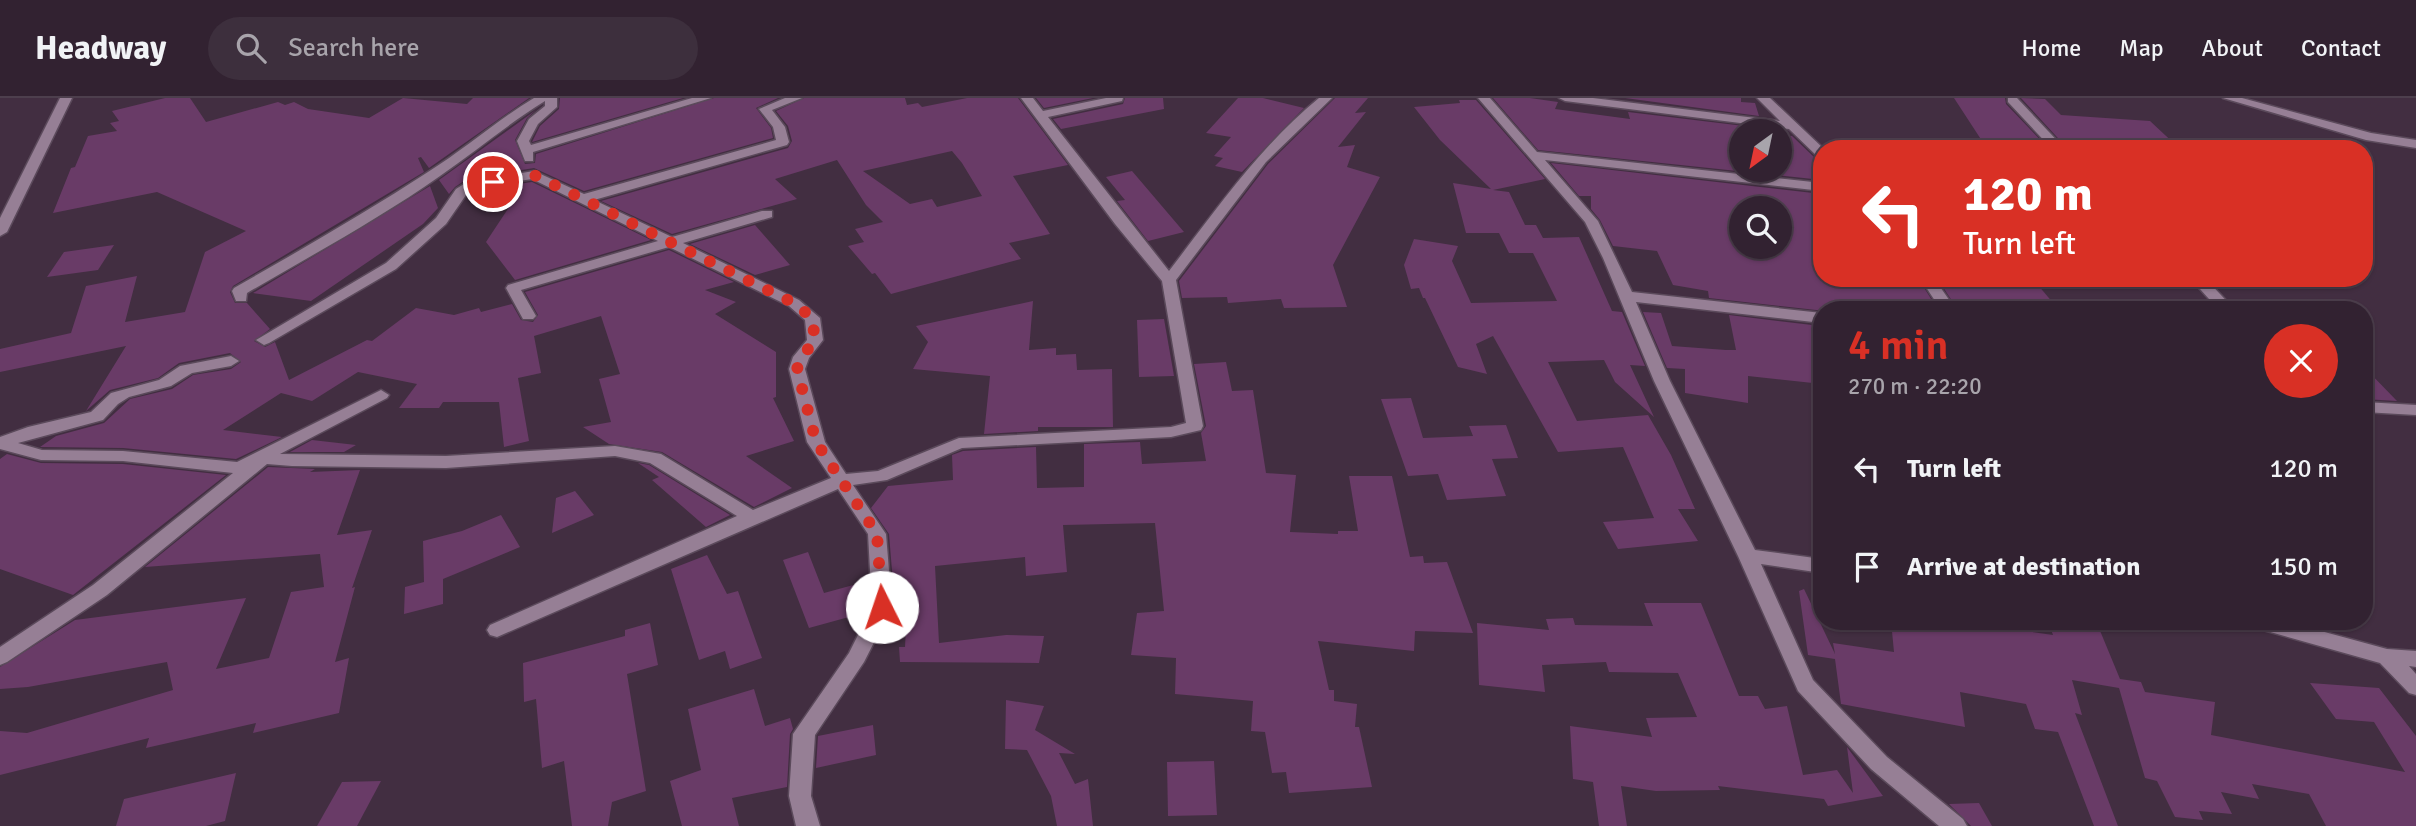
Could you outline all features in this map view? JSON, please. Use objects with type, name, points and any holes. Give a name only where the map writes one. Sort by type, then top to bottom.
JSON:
[{"type":"street","points":[[0,232],[66,98]]},
{"type":"street","points":[[241,298],[239,290],[344,232],[436,173],[501,123],[542,98]]},
{"type":"street","points":[[534,175],[523,141],[533,122],[551,107],[552,98]]},
{"type":"street","points":[[526,150],[705,98]]},
{"type":"street","points":[[582,199],[783,142],[779,127],[765,109],[796,98]]},
{"type":"street","points":[[497,630],[752,517],[843,481],[881,476],[959,443],[1171,432],[1195,426],[1169,280],[1120,221],[1027,98]]},
{"type":"street","points":[[1169,280],[1276,143],[1307,112],[1326,98]]},
{"type":"street","points":[[1484,98],[1591,221],[1610,258],[1662,381],[1748,556],[1805,685],[1879,762],[1955,826]]},
{"type":"street","points":[[1565,98],[1735,119]]},
{"type":"street","points":[[1763,98],[1785,119]]},
{"type":"street","points":[[2229,98],[2370,137],[2416,144]]},
{"type":"street","points":[[1041,115],[1118,99]]},
{"type":"street","points":[[2012,100],[2050,140]]},
{"type":"street","points":[[1792,126],[1813,146]]},
{"type":"street","points":[[1534,155],[1813,186]]},
{"type":"street","points":[[264,340],[391,265],[441,221],[461,192],[472,186],[534,175],[794,303],[812,318],[815,340],[797,369],[816,442],[877,534],[882,607],[857,657],[804,734],[800,796],[808,826]]},
{"type":"street","points":[[528,316],[513,288],[516,286],[767,215]]},
{"type":"street","points":[[2206,287],[2219,301]]},
{"type":"street","points":[[1624,296],[1813,317]]},
{"type":"street","points":[[1,442],[97,416],[106,411],[111,400],[123,394],[166,383],[170,375],[178,372],[232,362]]},
{"type":"street","points":[[1,442],[41,455],[123,456],[240,468],[381,395]]},
{"type":"street","points":[[2373,408],[2416,410]]},
{"type":"street","points":[[0,657],[100,590],[263,458],[446,462],[615,451],[655,458],[752,517]]},
{"type":"street","points":[[1748,556],[1813,565]]},
{"type":"street","points":[[2289,630],[2387,657],[2416,659]]},
{"type":"street","points":[[2387,657],[2416,687]]},
{"type":"building","points":[[165,98],[190,98],[206,122],[278,102],[285,105],[294,102],[308,109],[369,118],[403,98],[467,104],[473,98],[529,98],[429,168],[421,157],[418,158],[424,172],[233,286],[230,292],[235,303],[247,303],[270,329],[254,341],[265,347],[275,342],[289,380],[367,340],[372,341],[416,308],[454,315],[479,308],[481,312],[512,304],[521,320],[533,322],[538,315],[525,292],[669,250],[734,282],[705,290],[736,302],[715,314],[776,352],[776,397],[773,398],[794,441],[746,456],[792,488],[754,507],[662,452],[609,444],[583,427],[611,422],[599,379],[620,374],[601,316],[534,336],[541,373],[518,378],[529,441],[504,447],[499,402],[443,402],[439,408],[399,408],[417,384],[358,372],[312,401],[281,393],[223,430],[282,437],[236,459],[123,448],[40,447],[56,436],[104,423],[130,399],[172,389],[193,375],[231,369],[241,362],[230,353],[179,363],[158,378],[110,390],[86,411],[126,346],[0,372],[0,349],[71,333],[86,286],[137,276],[125,322],[185,312],[205,252],[246,231],[157,192],[53,213],[71,168],[75,167],[88,136],[117,131],[110,123],[119,121],[112,111]]},
{"type":"building","points":[[560,98],[683,98],[532,142],[540,126],[559,109]]},
{"type":"building","points":[[714,98],[778,98],[756,108],[771,128],[773,138],[584,191],[534,168],[467,179],[449,194],[439,180],[536,110],[527,118],[515,140],[525,164],[535,163],[536,154]]},
{"type":"building","points":[[804,98],[905,98],[907,105],[918,103],[922,107],[967,98],[1018,98],[1068,165],[1013,176],[1050,234],[1009,243],[1021,259],[891,294],[848,246],[864,242],[855,229],[883,222],[866,205],[837,160],[775,179],[797,199],[672,234],[601,201],[788,148],[792,141],[788,126],[776,111]],"holes":[[[952,151],[982,196],[937,207],[932,199],[910,204],[863,171]]]},
{"type":"building","points":[[1036,98],[1093,98],[1044,108]]},
{"type":"building","points":[[1125,98],[1163,98],[1164,109],[1061,129],[1053,119],[1123,104]]},
{"type":"building","points":[[1238,98],[1263,98],[1304,108],[1242,172],[1215,166],[1223,158],[1214,156],[1231,137],[1206,133]]},
{"type":"building","points":[[1335,98],[1368,98],[1355,113],[1366,112],[1338,147],[1355,145],[1347,167],[1380,177],[1333,265],[1347,307],[1284,308],[1281,299],[1228,303],[1227,297],[1182,298],[1179,281],[1268,164]]},
{"type":"building","points":[[1493,98],[1530,98],[1558,102],[1555,109],[1630,119],[1628,112],[1729,124],[1729,170],[1538,150]]},
{"type":"building","points":[[1625,98],[1741,98],[1741,102],[1755,103],[1759,116]]},
{"type":"building","points":[[1954,98],[2005,98],[2006,104],[2040,140],[1981,140]]},
{"type":"building","points":[[2021,98],[2045,99],[2061,115],[2150,121],[2170,140],[2060,140]]},
{"type":"building","points":[[1459,100],[1476,100],[1545,179],[1493,190],[1509,192],[1525,225],[1536,225],[1543,238],[1579,237],[1612,311],[1622,312],[1645,366],[1630,365],[1654,417],[1615,382],[1604,360],[1548,362],[1577,421],[1648,415],[1671,455],[1695,509],[1678,509],[1698,541],[1618,549],[1603,522],[1654,518],[1623,447],[1558,452],[1493,336],[1476,344],[1487,374],[1458,367],[1419,288],[1411,289],[1404,265],[1414,239],[1458,246],[1452,261],[1471,303],[1557,301],[1533,253],[1509,253],[1499,233],[1466,233],[1453,183],[1491,189],[1440,140],[1414,107],[1460,103]]},
{"type":"building","points":[[1792,136],[1813,156],[1813,179],[1792,177]]},
{"type":"building","points":[[1551,163],[1813,193],[1813,287],[1924,287],[1932,301],[1813,301],[1813,310],[1709,298],[1708,291],[1673,285],[1657,251],[1613,246],[1600,220],[1591,209],[1591,196],[1579,196]]},
{"type":"building","points":[[1132,171],[1184,232],[1148,241],[1117,201],[1125,200],[1106,177]]},
{"type":"building","points":[[532,182],[651,240],[515,280],[486,242],[523,186],[469,196],[477,190]]},
{"type":"building","points":[[430,186],[438,208],[423,224],[311,301],[253,293]]},
{"type":"building","points":[[755,225],[790,265],[755,275],[690,244]]},
{"type":"building","points":[[114,245],[98,270],[47,277],[64,252]]},
{"type":"building","points":[[1943,287],[2040,287],[2051,301],[1952,301]]},
{"type":"building","points":[[1033,301],[1029,350],[1056,348],[1056,355],[1076,354],[1077,370],[1112,369],[1113,427],[1038,427],[1038,431],[984,434],[990,376],[913,369],[928,342],[916,326]]},
{"type":"building","points":[[1643,312],[1661,313],[1672,346],[1736,350],[1729,315],[1812,325],[1813,328],[1813,383],[1748,376],[1748,403],[1685,393],[1685,369],[1667,368]]},
{"type":"building","points":[[1164,319],[1174,376],[1139,377],[1137,320]]},
{"type":"building","points":[[1226,362],[1232,391],[1253,390],[1266,473],[1296,475],[1290,532],[1338,534],[1338,531],[1358,531],[1349,476],[1392,476],[1410,557],[1423,556],[1424,563],[1447,562],[1473,633],[1415,631],[1414,651],[1318,641],[1329,690],[1334,690],[1334,701],[1357,704],[1355,727],[1359,727],[1372,787],[1289,793],[1286,772],[1272,773],[1265,732],[1251,731],[1253,701],[1175,694],[1176,658],[1131,655],[1137,613],[1164,611],[1155,523],[1063,525],[1067,572],[1026,576],[1025,557],[935,566],[939,643],[1006,635],[1044,636],[1039,663],[900,662],[899,647],[905,647],[906,627],[885,630],[895,607],[889,534],[871,508],[888,486],[953,480],[952,455],[963,451],[1036,447],[1037,488],[1084,487],[1084,444],[1140,442],[1142,464],[1206,461],[1201,433],[1206,426],[1194,364]]},
{"type":"building","points":[[2373,376],[2397,401],[2373,400]]},
{"type":"building","points":[[1411,398],[1423,438],[1473,436],[1469,426],[1506,425],[1518,458],[1492,459],[1506,496],[1447,500],[1438,474],[1408,476],[1381,399]]},
{"type":"building","points":[[312,440],[356,445],[344,452],[290,452]]},
{"type":"building","points":[[7,454],[41,463],[123,464],[226,475],[73,595],[0,569],[0,459]]},
{"type":"building","points":[[638,463],[649,465],[730,515],[706,527],[652,480],[659,477]]},
{"type":"building","points":[[268,467],[315,469],[310,472],[360,470],[337,535],[372,530],[352,588],[355,587],[335,662],[349,658],[339,713],[253,733],[256,723],[146,748],[149,738],[0,775],[0,731],[27,733],[173,690],[167,662],[28,687],[0,689],[0,667],[75,620],[246,598],[216,669],[269,658],[291,592],[324,587],[320,554],[145,567]]},
{"type":"building","points":[[575,491],[594,515],[552,533],[556,498]]},
{"type":"building","points":[[501,515],[520,547],[443,579],[443,604],[404,614],[405,587],[424,582],[423,541],[462,531]]},
{"type":"building","points":[[808,552],[824,593],[868,581],[867,612],[809,628],[783,560]]},
{"type":"building","points":[[707,555],[727,594],[738,591],[762,658],[730,669],[725,651],[699,660],[671,569]]},
{"type":"building","points":[[1804,589],[1813,608],[1813,630],[1824,630],[1835,654],[1833,643],[1894,652],[1892,630],[2019,630],[2053,635],[2051,630],[2100,630],[2120,679],[2141,682],[2145,692],[2215,702],[2211,735],[2405,772],[2374,722],[2336,719],[2310,683],[2379,688],[2416,736],[2416,826],[2326,826],[2309,794],[2252,784],[2259,799],[2221,792],[2232,814],[2199,811],[2203,820],[2175,817],[2157,781],[2145,778],[2119,688],[2072,680],[2082,715],[2075,713],[2118,826],[2094,826],[2058,732],[2035,729],[2026,704],[1960,692],[1965,727],[1841,704],[1835,659],[1808,655],[1799,591]]},
{"type":"building","points":[[1644,603],[1701,603],[1739,696],[1758,696],[1765,709],[1787,706],[1803,775],[1837,770],[1853,793],[1847,747],[1883,796],[1828,806],[1824,799],[1718,786],[1720,790],[1656,791],[1621,786],[1627,826],[1599,826],[1593,782],[1573,779],[1570,726],[1652,737],[1646,718],[1697,717],[1678,673],[1609,672],[1606,662],[1542,665],[1545,692],[1479,685],[1477,623],[1549,630],[1546,619],[1573,618],[1575,625],[1653,626]]},
{"type":"building","points":[[650,623],[658,665],[627,674],[646,791],[612,802],[608,826],[572,826],[564,761],[542,768],[536,699],[524,702],[523,663],[625,636],[625,630]]},
{"type":"building","points":[[754,689],[765,726],[790,718],[793,729],[790,734],[787,787],[732,798],[739,826],[682,826],[670,781],[701,770],[688,709]]},
{"type":"building","points":[[1006,700],[1044,706],[1035,730],[1075,754],[1059,753],[1075,784],[1088,779],[1093,826],[1057,826],[1051,796],[1027,750],[1005,749]]},
{"type":"building","points":[[873,725],[876,755],[816,768],[818,736]]},
{"type":"building","points":[[1214,761],[1217,815],[1168,816],[1167,762]]},
{"type":"building","points":[[236,773],[225,821],[206,826],[116,826],[124,799]]},
{"type":"building","points":[[381,781],[357,826],[317,826],[342,782]]},
{"type":"building","points":[[1979,803],[1992,826],[1971,826],[1949,804]]},
{"type":"route","points":[[493,182],[534,175],[794,303],[812,318],[815,340],[797,369],[816,442],[877,534],[882,607]]}]
